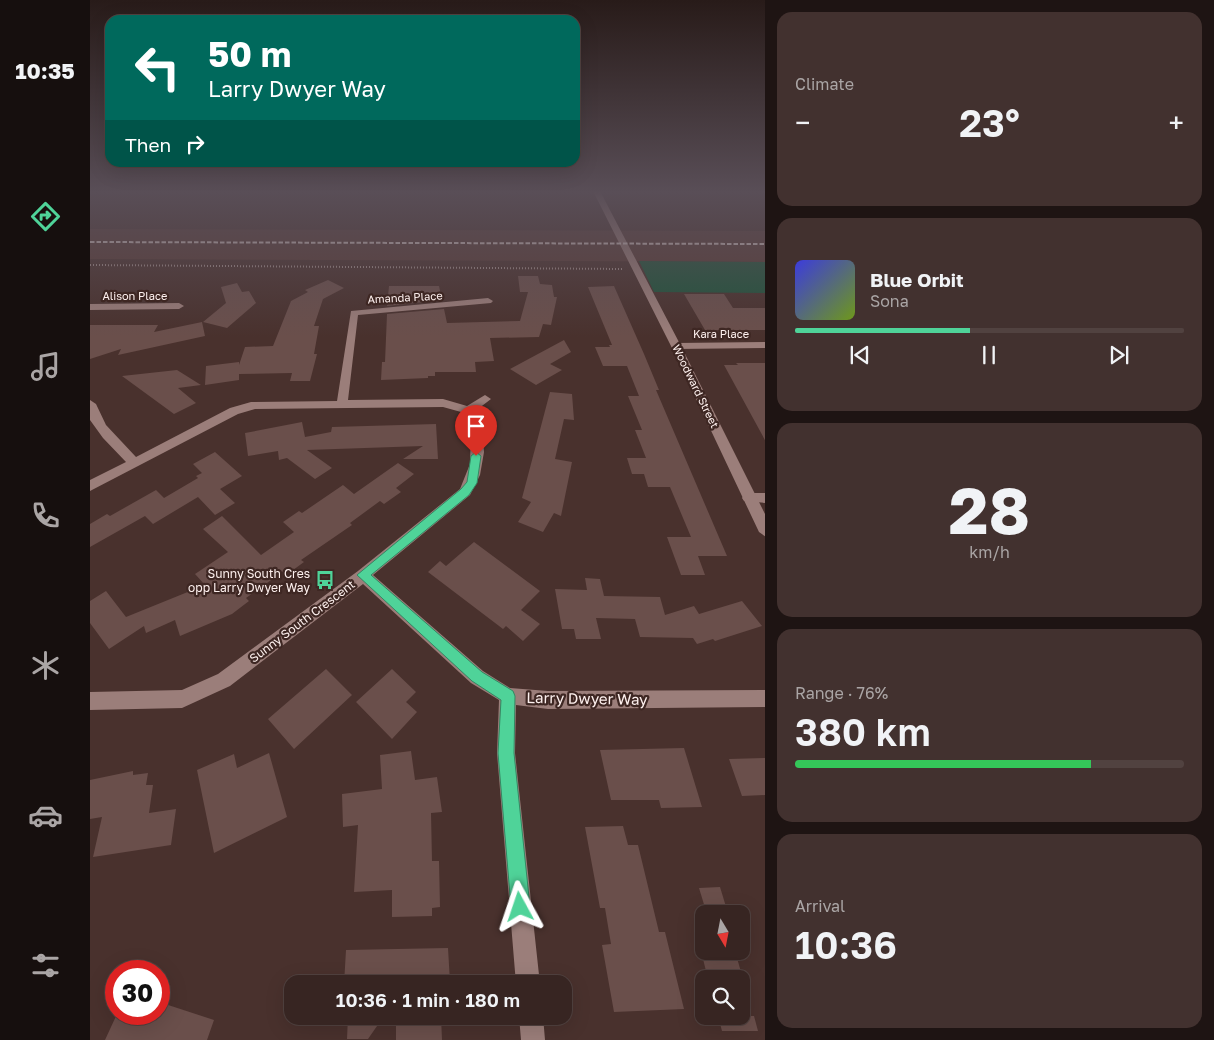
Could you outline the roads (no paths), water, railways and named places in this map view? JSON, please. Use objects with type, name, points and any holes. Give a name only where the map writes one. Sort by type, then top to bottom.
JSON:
[{"type":"street","name":"Woodward Street","points":[[621,240],[676,346],[765,532]]},
{"type":"street","name":"Amanda Place","points":[[342,403],[354,312],[383,308],[454,307],[488,301]]},
{"type":"street","name":"Alison Place","points":[[90,306],[179,306]]},
{"type":"street","name":"Kara Place","points":[[676,346],[765,345]]},
{"type":"street","points":[[90,486],[243,408],[267,404],[443,403],[457,406],[467,411],[485,399]]},
{"type":"street","points":[[90,404],[91,412],[99,425],[134,462]]},
{"type":"street","name":"Sunny South Crescent","points":[[90,701],[182,699],[202,692],[224,680],[363,575],[465,492],[472,483],[478,438],[476,424],[467,411]]},
{"type":"street","points":[[749,498],[765,498]]},
{"type":"street","name":"Larry Dwyer Way","points":[[363,575],[477,677],[508,696],[548,700],[765,698]]},
{"type":"street","points":[[508,696],[506,753],[527,975]]},
{"type":"street","points":[[532,1025],[533,1040]]},
{"type":"railway","points":[[90,242],[765,244]]},
{"type":"place","name":"Sunny South Cres opp Larry Dwyer Way","points":[[325,580]]}]
